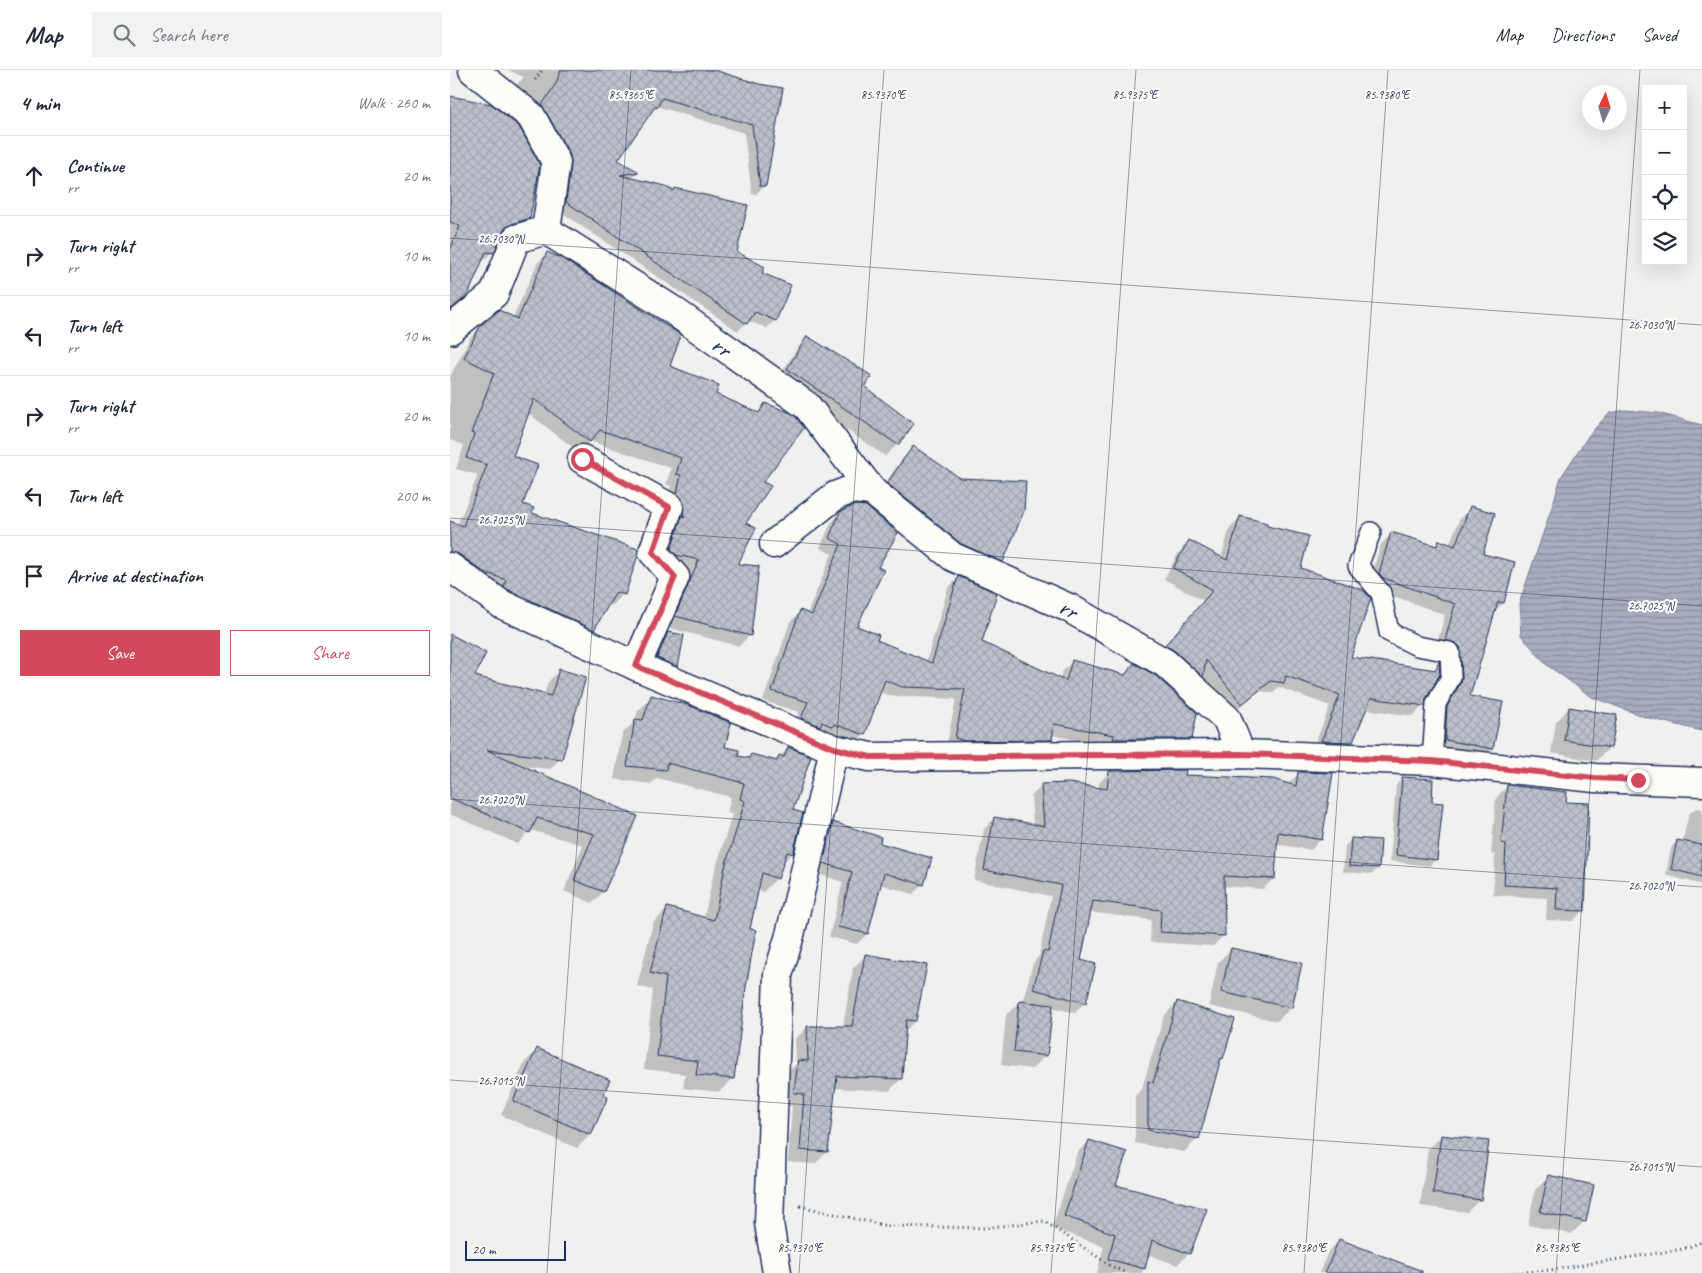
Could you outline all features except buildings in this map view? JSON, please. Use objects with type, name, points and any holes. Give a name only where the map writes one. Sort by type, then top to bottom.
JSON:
[{"type":"street","points":[[450,75],[467,70]]},
{"type":"street","points":[[450,330],[494,294],[516,239],[546,230],[556,162],[531,116],[473,70]]},
{"type":"street","name":"rr","points":[[546,230],[671,309],[807,406],[872,491],[953,557],[1069,608],[1165,663],[1227,719],[1241,754]]},
{"type":"street","points":[[582,459],[669,507],[653,552],[675,577],[636,666]]},
{"type":"street","points":[[774,544],[835,496],[853,489],[872,491]]},
{"type":"street","points":[[450,567],[501,604],[636,666],[834,748],[870,757],[1241,754],[1432,761],[1595,778],[1702,782]]},
{"type":"street","points":[[777,1273],[769,1223],[778,975],[790,935],[834,748]]},
{"type":"lane","points":[[1371,532],[1358,566],[1381,593],[1389,632],[1417,646],[1450,652],[1451,677],[1436,704],[1432,761]]},
{"type":"path","points":[[770,1199],[887,1226],[984,1228],[1044,1221],[1111,1266],[1126,1273]]},
{"type":"path","points":[[1512,1273],[1550,1270],[1683,1249],[1702,1242]]},
{"type":"water","points":[[1626,410],[1658,413],[1702,425],[1702,731],[1645,717],[1592,697],[1547,665],[1521,635],[1519,604],[1561,477],[1589,435],[1609,413]]},
{"type":"route","points":[[582,459],[669,507],[653,552],[675,577],[636,666],[834,748],[870,757],[1241,754],[1432,761],[1595,778],[1638,780]]}]
